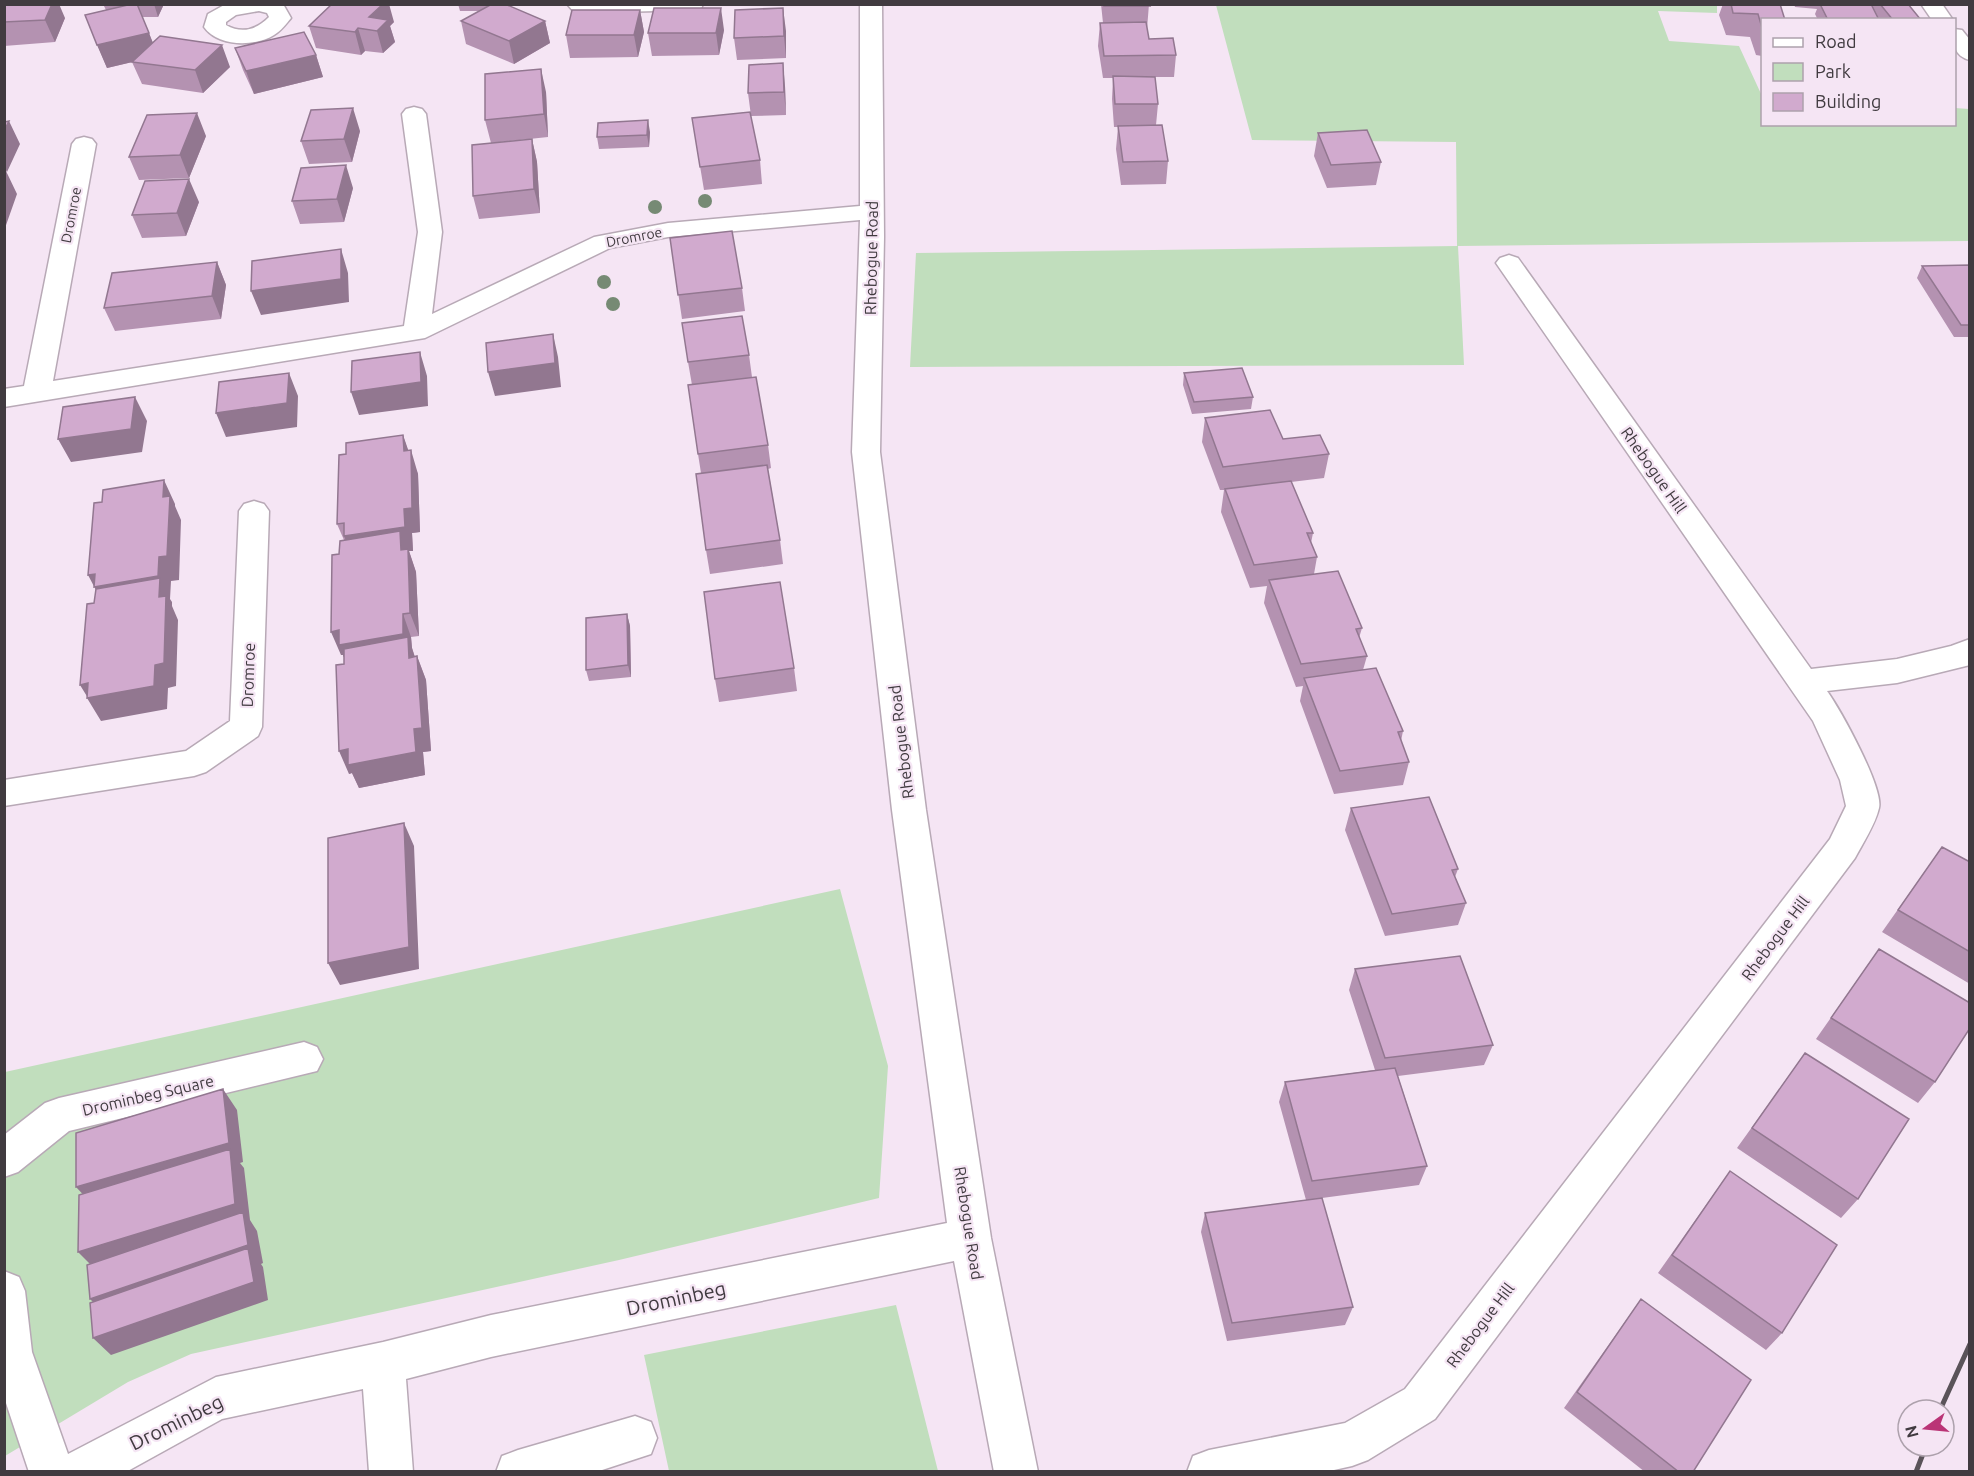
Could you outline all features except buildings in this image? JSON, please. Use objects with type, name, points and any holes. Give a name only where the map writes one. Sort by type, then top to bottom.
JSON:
[{"type":"street","points":[[577,4],[582,7],[693,4]]},
{"type":"street","name":"Rhebogue Road","points":[[871,4],[871,212],[866,452],[909,810],[970,1238],[1016,1472]]},
{"type":"street","points":[[1931,4],[1941,18]]},
{"type":"street","points":[[1956,37],[1970,54]]},
{"type":"street","points":[[414,114],[430,232],[416,332]]},
{"type":"street","name":"Dromroe","points":[[37,392],[84,144]]},
{"type":"street","name":"Dromroe","points":[[4,398],[416,332],[603,242],[668,230],[871,212]]},
{"type":"street","name":"Rhebogue Hill","points":[[1209,1472],[1352,1444],[1420,1404],[1843,848],[1863,807],[1857,780],[1827,716],[1509,263]]},
{"type":"street","name":"Dromroe","points":[[4,793],[194,763],[246,727],[254,511]]},
{"type":"street","points":[[1803,682],[1897,671],[1960,656],[1970,650]]},
{"type":"street","name":"Drominbeg Square","points":[[4,1159],[59,1116],[304,1059]]},
{"type":"street","name":"Drominbeg","points":[[80,1472],[216,1399],[383,1363],[491,1336],[970,1238]]},
{"type":"street","points":[[4,1291],[11,1352],[52,1472]]},
{"type":"street","points":[[383,1363],[391,1472]]},
{"type":"street","points":[[518,1472],[635,1438]]},
{"type":"green space","points":[[1216,5],[1717,5],[1717,13],[1658,11],[1669,41],[1739,46],[1761,94],[1761,126],[1956,126],[1956,108],[1969,109],[1969,241],[1458,246],[1464,365],[910,367],[916,253],[1457,246],[1456,142],[1252,140]]},
{"type":"green space","points":[[840,889],[888,1066],[879,1198],[619,1260],[191,1354],[128,1382],[5,1456],[5,1072]]},
{"type":"green space","points":[[896,1305],[938,1471],[669,1471],[644,1355]]},
{"type":"railway","points":[[1945,1398],[1970,1344]]},
{"type":"railway","points":[[1916,1472],[1921,1458]]}]
